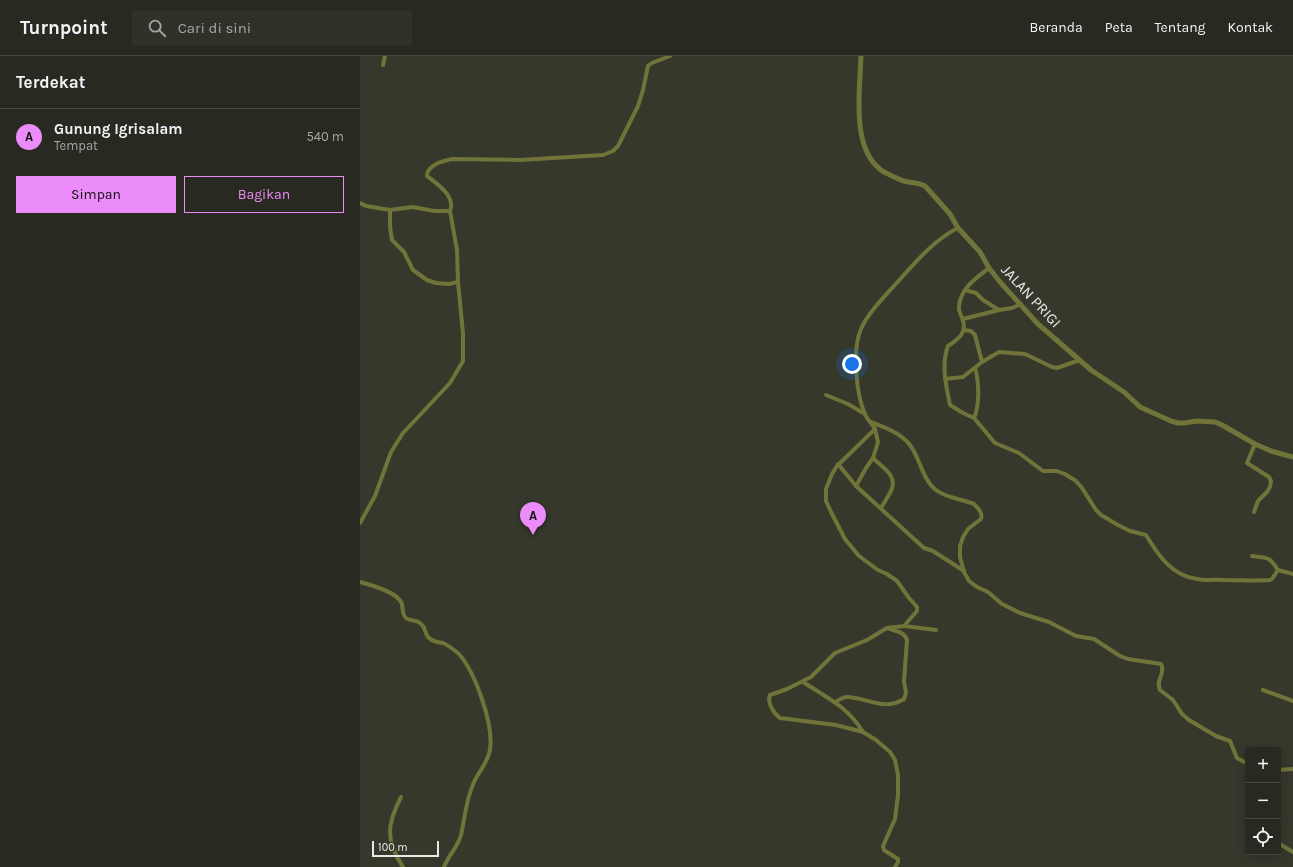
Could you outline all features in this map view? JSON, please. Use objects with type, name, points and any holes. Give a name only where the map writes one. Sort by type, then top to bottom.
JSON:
[{"type":"street","points":[[383,65],[385,56]]},
{"type":"street","points":[[360,523],[380,484],[391,452],[403,433],[450,383],[463,361],[463,334],[458,282],[457,250],[450,211],[451,206],[446,191],[427,176],[426,172],[442,161],[452,159],[520,160],[603,155],[613,151],[618,146],[638,106],[648,66],[670,56]]},
{"type":"street","name":"JALAN PRIGI","points":[[861,56],[860,123],[861,138],[866,153],[873,163],[883,171],[905,182],[920,183],[925,186],[950,214],[958,228],[980,252],[989,268],[1000,282],[1043,329],[1091,370],[1124,392],[1140,407],[1178,423],[1201,421],[1215,422],[1254,444],[1293,458]]},
{"type":"street","points":[[360,203],[366,206],[390,210],[414,207],[434,211],[450,211]]},
{"type":"street","points":[[390,210],[392,240],[404,252],[413,270],[427,280],[436,284],[458,282]]},
{"type":"street","points":[[856,486],[873,458],[878,442],[874,429],[865,414],[857,385],[856,371],[858,339],[861,330],[876,308],[910,268],[939,240],[958,228]]},
{"type":"street","points":[[989,268],[970,283],[965,290],[959,305],[964,330],[962,336],[948,346],[946,350],[945,379],[950,404],[963,413],[974,418],[995,443],[1019,453],[1043,471],[1065,474],[1076,481],[1096,510],[1118,526],[1146,535],[1152,546],[1168,566],[1180,574],[1201,580],[1267,580],[1272,579],[1278,570]]},
{"type":"street","points":[[965,290],[976,293],[983,300],[999,310]]},
{"type":"street","points":[[963,319],[1012,308],[1020,304]]},
{"type":"street","points":[[964,330],[971,331],[975,335],[982,362]]},
{"type":"street","points":[[945,379],[963,377],[998,352],[1025,354],[1057,368],[1080,360]]},
{"type":"street","points":[[974,418],[978,406],[977,375],[975,368]]},
{"type":"street","points":[[826,395],[848,404],[865,414]]},
{"type":"street","points":[[870,421],[886,428],[907,441],[935,489],[941,493],[974,504],[978,508],[982,517],[981,520],[968,529],[960,546],[960,558],[964,572],[969,581],[988,592],[1002,604],[1020,613],[1049,622],[1076,636],[1094,639],[1120,656],[1128,659],[1161,664],[1162,670],[1158,681],[1160,690],[1173,700],[1182,714],[1189,720],[1216,736],[1230,741],[1237,758],[1245,762]]},
{"type":"street","points":[[874,429],[838,464],[826,489],[826,501],[845,539],[859,556],[878,570],[897,581],[909,598],[917,606],[918,611],[904,626]]},
{"type":"street","points":[[1254,444],[1247,463],[1269,478],[1271,484],[1268,492],[1258,501],[1254,512]]},
{"type":"street","points":[[873,458],[886,469],[893,479],[893,488],[881,508]]},
{"type":"street","points":[[838,464],[856,486],[924,548],[932,551],[964,572]]},
{"type":"street","points":[[1252,556],[1268,558],[1272,560],[1278,570],[1293,574]]},
{"type":"street","points":[[360,582],[372,585],[395,596],[402,604],[403,614],[406,618],[418,621],[422,624],[426,634],[431,640],[444,644],[457,652],[470,669],[487,712],[490,742],[489,755],[473,782],[466,806],[461,836],[458,844],[444,867]]},
{"type":"street","points":[[895,867],[898,859],[884,850],[883,846],[895,819],[898,775],[895,760],[887,749],[863,732],[836,725],[783,719],[778,717],[769,701],[769,696],[803,682],[811,677],[835,653],[867,640],[887,628],[904,626],[936,630]]},
{"type":"street","points":[[835,702],[846,697],[887,704],[897,703],[904,699],[906,693],[904,681],[907,640],[906,636],[903,634],[887,628]]},
{"type":"street","points":[[803,682],[850,713],[857,721],[863,732]]},
{"type":"street","points":[[1263,690],[1293,701]]},
{"type":"street","points":[[1281,770],[1293,769]]},
{"type":"street","points":[[401,797],[393,812],[390,825],[390,835],[394,849],[403,867]]},
{"type":"street","points":[[1281,845],[1293,852]]},
{"type":"place","name":"Gunung Igrisalam","points":[[533,535]]}]
